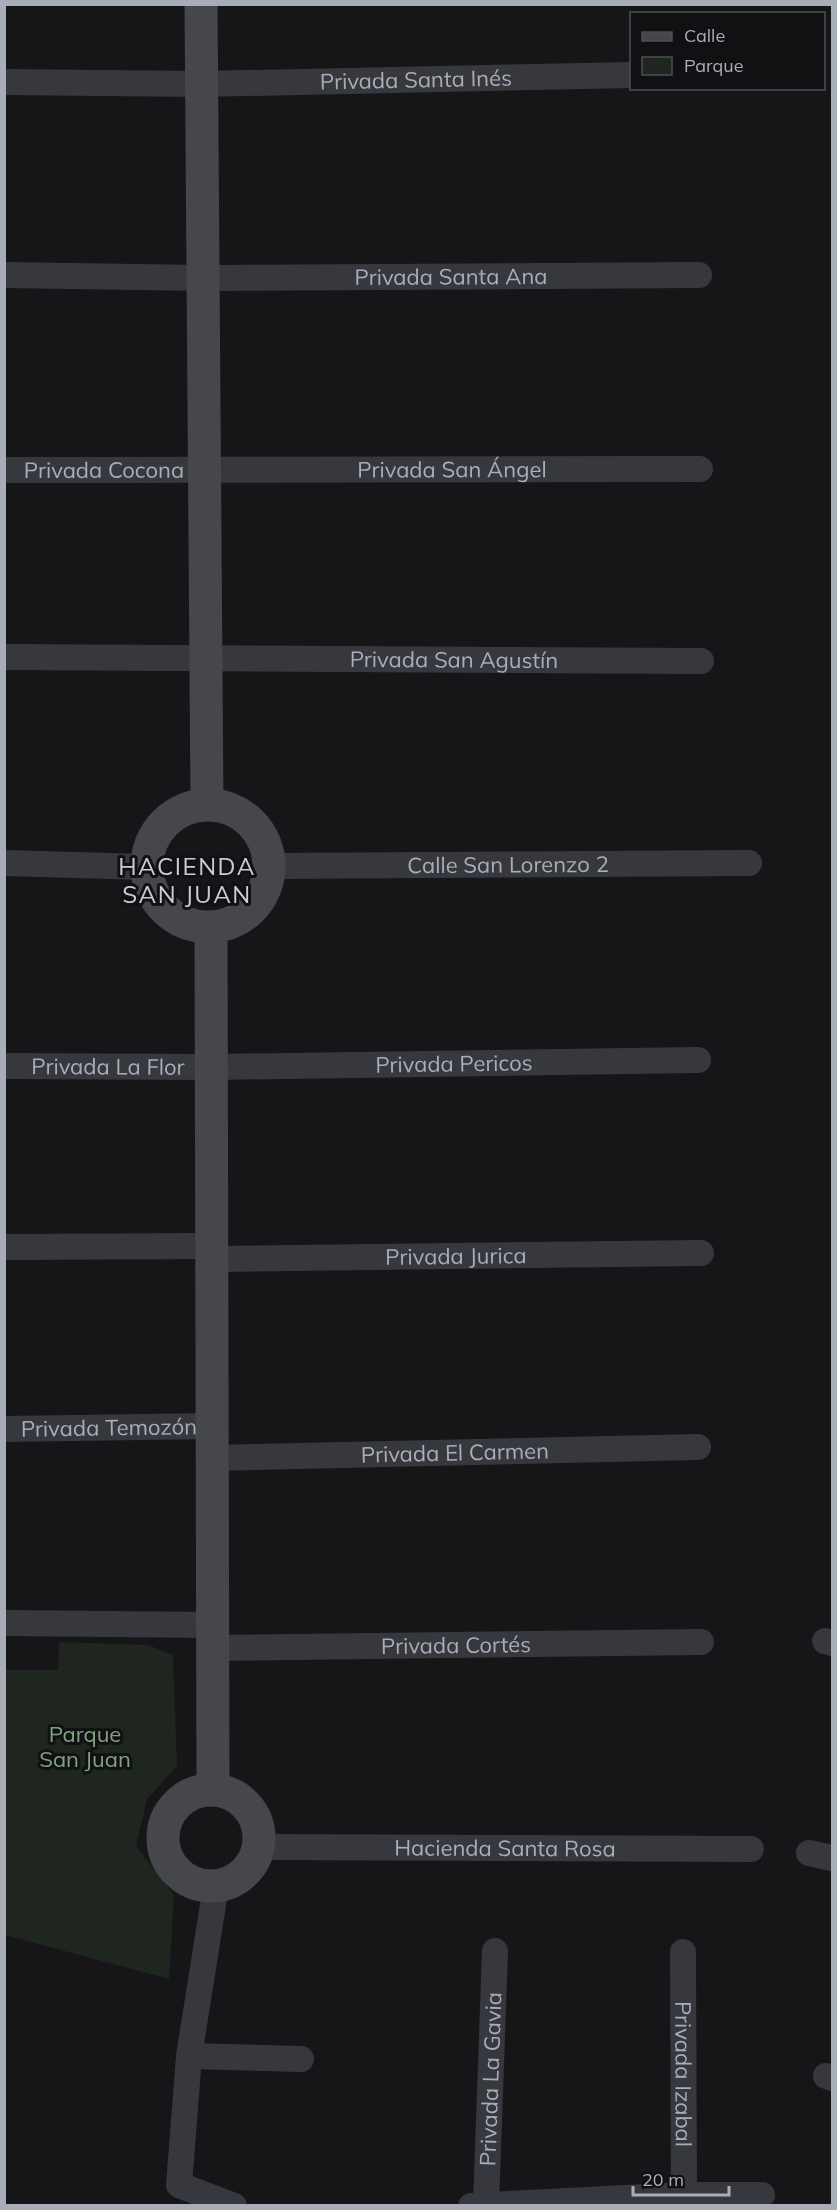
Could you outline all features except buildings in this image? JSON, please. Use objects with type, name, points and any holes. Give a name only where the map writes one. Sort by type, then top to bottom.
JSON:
[{"type":"street","points":[[201,4],[207,805]]},
{"type":"street","name":"Privada Santa Inés","points":[[4,82],[201,84],[630,75]]},
{"type":"street","name":"Privada Santa Ana","points":[[4,276],[202,278],[699,275]]},
{"type":"street","name":"Privada San Ángel","points":[[204,470],[700,469]]},
{"type":"street","name":"Privada Cocona","points":[[4,470],[204,470]]},
{"type":"street","name":"Privada San Agustín","points":[[4,657],[701,661]]},
{"type":"street","points":[[207,805],[226,808],[243,816],[257,830],[266,847],[270,866],[267,884],[259,901],[246,915],[230,924],[211,928],[191,926],[174,917],[159,904],[149,886],[146,867],[149,848],[157,831],[171,817],[188,808],[207,805]]},
{"type":"street","points":[[4,863],[146,867]]},
{"type":"street","name":"Calle San Lorenzo 2","points":[[270,866],[749,863]]},
{"type":"street","points":[[211,928],[213,1790]]},
{"type":"street","name":"Privada Pericos","points":[[212,1067],[698,1060]]},
{"type":"street","name":"Privada La Flor","points":[[4,1066],[212,1067]]},
{"type":"street","name":"Privada Jurica","points":[[4,1247],[212,1253],[701,1253]]},
{"type":"street","name":"Privada Temozón","points":[[4,1429],[212,1442]]},
{"type":"street","name":"Privada El Carmen","points":[[212,1442],[698,1447]]},
{"type":"street","name":"Privada Cortés","points":[[4,1623],[213,1637],[701,1642]]},
{"type":"street","points":[[213,1790],[228,1793],[241,1800],[252,1812],[260,1834],[259,1846],[254,1861],[245,1873],[231,1882],[216,1886],[200,1885],[185,1879],[173,1868],[165,1854],[163,1838],[165,1822],[173,1808],[198,1792],[213,1790]]},
{"type":"street","name":"Hacienda Santa Rosa","points":[[259,1846],[751,1849]]},
{"type":"street","points":[[216,1886],[189,2056],[179,2185],[234,2205]]},
{"type":"street","name":"Privada La Gavia","points":[[486,2205],[495,1952]]},
{"type":"street","name":"Privada Izabal","points":[[683,1952],[684,2195]]},
{"type":"street","points":[[189,2056],[301,2059]]},
{"type":"street","points":[[471,2205],[684,2195],[762,2195]]},
{"type":"green space","name":"Parque San Juan","points":[[59,1642],[148,1645],[173,1655],[177,1766],[147,1799],[136,1846],[174,1895],[169,1979],[5,1935],[5,1670],[58,1670]]},
{"type":"district","name":"HACIENDA SAN JUAN","points":[[187,881]]}]
